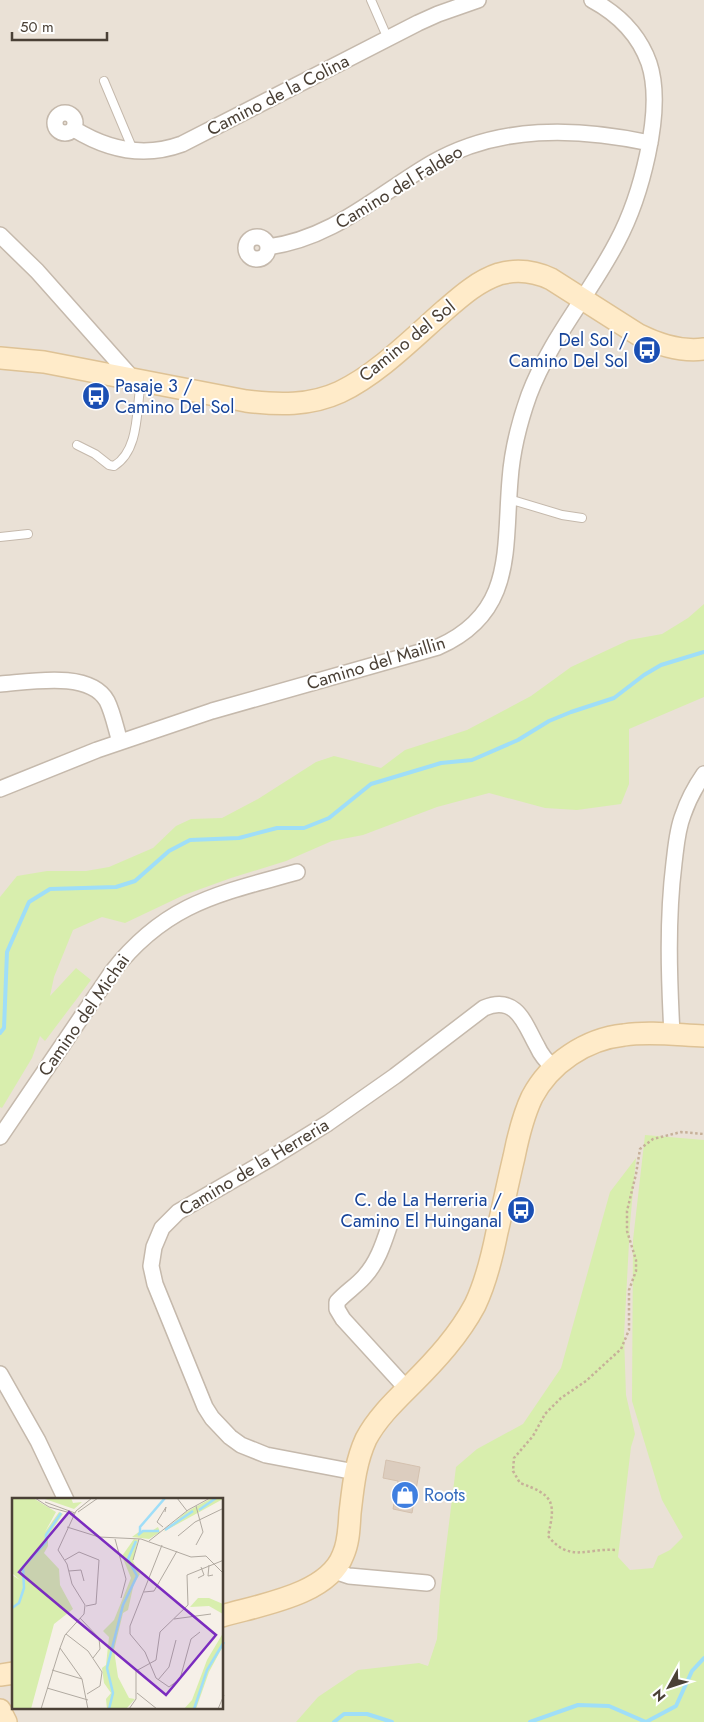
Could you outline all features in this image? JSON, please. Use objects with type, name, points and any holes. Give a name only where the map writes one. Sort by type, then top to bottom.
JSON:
[{"type":"street","name":"Camino de la Colina","points":[[74,129],[107,146],[134,152],[160,151],[182,144],[438,14],[476,0]]},
{"type":"street","points":[[582,298],[612,253],[640,187],[650,143],[653,90],[651,72],[645,54],[627,26],[609,10],[592,0]]},
{"type":"street","name":"Camino del Faldeo","points":[[268,247],[297,242],[321,233],[350,217],[432,163],[469,146],[488,140],[522,133],[557,132],[596,133],[650,143]]},
{"type":"street","points":[[0,235],[37,271],[137,380]]},
{"type":"street","name":"Camino del Sol","points":[[0,358],[30,360],[246,401],[279,404],[302,403],[326,397],[362,379],[463,295],[490,277],[518,271],[535,273],[551,279],[649,341],[680,349],[704,349]]},
{"type":"street","name":"Camino del Maillin","points":[[0,790],[120,742],[212,711],[426,651],[458,638],[473,626],[498,587],[506,553],[514,446],[529,394],[552,345],[582,298]]},
{"type":"street","points":[[0,684],[68,681],[94,688],[107,701],[120,742]]},
{"type":"street","points":[[672,1034],[668,949],[672,879],[678,830],[682,816],[695,788],[704,774]]},
{"type":"street","name":"Camino del Michai","points":[[0,1137],[112,972],[148,933],[162,922],[193,904],[234,889],[297,872]]},
{"type":"street","name":"Camino de la Herreria","points":[[356,1472],[266,1455],[241,1445],[220,1428],[205,1407],[154,1284],[151,1266],[158,1237],[170,1219],[178,1212],[275,1156],[336,1117],[395,1076],[484,1008],[500,1004],[511,1007],[517,1012],[523,1018],[539,1051],[554,1068]]},
{"type":"street","points":[[224,1615],[306,1591],[334,1571],[343,1556],[346,1547],[356,1472],[362,1449],[373,1428],[388,1409],[447,1346],[467,1319],[475,1304],[488,1271],[523,1120],[538,1087],[554,1068],[569,1056],[586,1046],[610,1037],[634,1034],[704,1036]]},
{"type":"street","points":[[389,1227],[373,1266],[364,1278],[337,1302],[337,1309],[343,1319],[407,1389]]},
{"type":"street","points":[[0,1374],[38,1441],[65,1498]]},
{"type":"street","points":[[334,1571],[348,1576],[427,1584]]},
{"type":"street","points":[[0,1710],[6,1722]]},
{"type":"lane","points":[[371,0],[388,39]]},
{"type":"lane","points":[[104,82],[134,152]]},
{"type":"lane","points":[[77,445],[95,454],[109,465],[114,466],[119,463],[132,442],[137,380]]},
{"type":"lane","points":[[509,499],[562,515],[582,518]]},
{"type":"lane","points":[[0,537],[28,534]]},
{"type":"path","points":[[615,1550],[605,1549],[580,1553],[556,1547],[548,1536],[553,1510],[550,1499],[537,1489],[520,1483],[513,1471],[514,1458],[533,1436],[545,1414],[561,1398],[586,1381],[622,1349],[629,1330],[629,1290],[636,1272],[636,1260],[627,1231],[627,1211],[640,1149],[653,1139],[672,1134],[681,1132],[704,1134]]},
{"type":"shaded area","points":[[0,0],[704,0],[704,1722],[0,1722]]},
{"type":"green space","points":[[704,604],[704,697],[629,729],[629,784],[621,804],[577,810],[545,808],[489,793],[437,807],[363,835],[332,841],[286,861],[184,895],[125,923],[102,917],[73,930],[54,977],[50,996],[76,968],[91,980],[45,1041],[40,1036],[32,1058],[2,1108],[0,1107],[0,897],[17,876],[47,871],[86,871],[109,867],[153,848],[176,826],[191,819],[222,818],[258,799],[316,762],[334,756],[381,768],[405,750],[467,730],[531,696],[571,667],[629,640],[662,634],[688,618]]},
{"type":"green space","points":[[645,1135],[704,1140],[704,1722],[296,1722],[318,1697],[358,1670],[419,1663],[428,1666],[437,1639],[440,1596],[456,1467],[477,1449],[523,1424],[561,1368],[610,1192],[636,1158],[630,1224],[624,1336],[626,1395],[635,1434],[631,1447],[618,1557],[630,1570],[653,1568],[658,1556],[670,1550],[683,1537],[662,1500],[632,1401],[633,1240]]},
{"type":"building","name":"Roots","points":[[386,1460],[420,1467],[412,1513],[393,1509],[398,1481],[383,1478]]},
{"type":"waterway","points":[[0,1033],[4,1028],[7,952],[29,902],[50,889],[116,887],[135,881],[169,851],[190,840],[239,838],[277,828],[304,828],[329,818],[371,784],[441,763],[472,760],[518,740],[549,721],[614,698],[644,675],[661,665],[704,652]]},
{"type":"waterway","points":[[530,1722],[578,1705],[609,1706],[646,1722],[676,1706],[692,1671],[704,1658]]},
{"type":"waterway","points":[[334,1722],[344,1714],[367,1714],[392,1722]]},
{"type":"place","name":"Del Sol / Camino Del Sol","points":[[647,350]]},
{"type":"place","name":"Pasaje 3 / Camino Del Sol","points":[[96,396]]},
{"type":"place","name":"C. de La Herreria / Camino El Huinganal","points":[[521,1210]]},
{"type":"place","name":"Roots","points":[[405,1495]]}]
